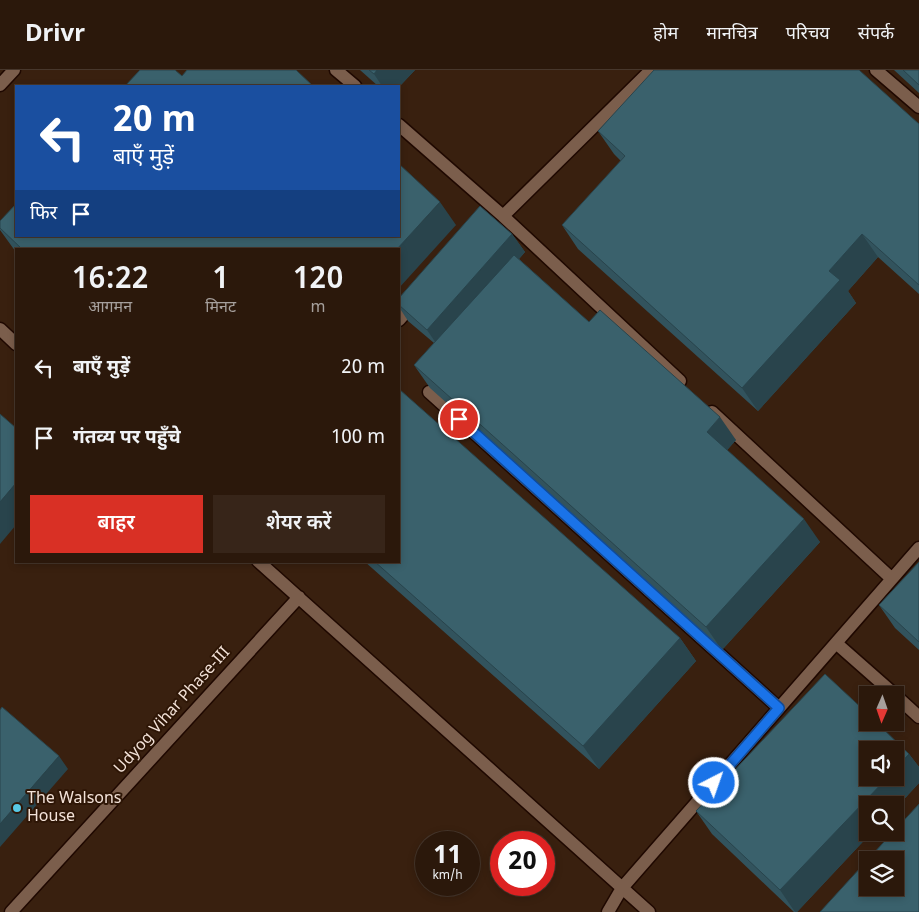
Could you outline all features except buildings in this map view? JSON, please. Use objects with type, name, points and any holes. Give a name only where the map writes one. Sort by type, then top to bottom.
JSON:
[{"type":"lane","points":[[0,85],[14,70]]},
{"type":"lane","points":[[336,70],[353,85]]},
{"type":"lane","points":[[503,216],[652,70]]},
{"type":"lane","points":[[876,70],[919,108]]},
{"type":"lane","points":[[400,126],[503,216],[689,390]]},
{"type":"lane","points":[[400,319],[423,292]]},
{"type":"lane","points":[[0,329],[15,343]]},
{"type":"lane","points":[[429,392],[779,708]]},
{"type":"lane","points":[[704,404],[892,579]]},
{"type":"lane","points":[[608,912],[622,888],[919,548]]},
{"type":"lane","points":[[260,563],[649,912]]},
{"type":"lane","name":"Udyog Vihar Phase-III","points":[[11,912],[299,597]]},
{"type":"lane","points":[[836,643],[885,686]]},
{"type":"lane","points":[[904,703],[919,717]]},
{"type":"place","name":"The Walsons House","points":[[17,808]]},
{"type":"route","points":[[459,419],[779,708],[714,783]]}]
